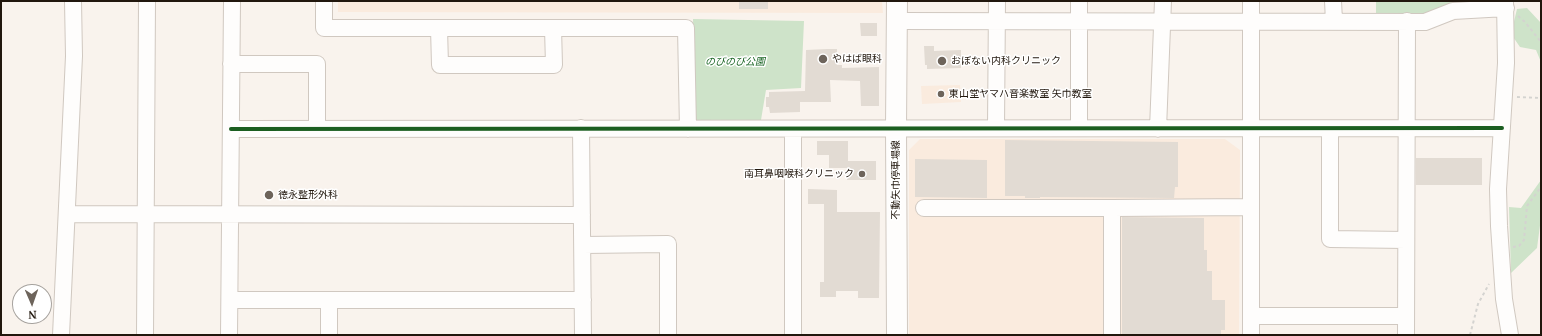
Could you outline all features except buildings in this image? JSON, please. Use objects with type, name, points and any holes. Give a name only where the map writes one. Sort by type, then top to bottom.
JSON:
[{"type":"main road","name":"不動矢巾停車場線","points":[[897,1],[897,335]]},
{"type":"street","points":[[61,335],[74,56],[73,1]]},
{"type":"street","points":[[145,335],[147,1]]},
{"type":"street","points":[[229,335],[232,1]]},
{"type":"street","points":[[324,1],[324,28],[686,28],[688,129]]},
{"type":"street","points":[[996,1],[996,128]]},
{"type":"street","points":[[1079,1],[1079,128]]},
{"type":"street","points":[[1158,129],[1163,1]]},
{"type":"street","points":[[1251,1],[1251,335]]},
{"type":"street","points":[[1333,1],[1334,21]]},
{"type":"street","points":[[897,21],[1425,22],[1453,12],[1505,9],[1504,96],[1498,190],[1498,226],[1504,299],[1510,335]]},
{"type":"street","points":[[1406,335],[1407,22]]},
{"type":"street","points":[[439,28],[440,65],[554,65],[553,28]]},
{"type":"street","points":[[231,64],[317,64],[317,129]]},
{"type":"street","points":[[232,129],[793,129],[896,127],[1158,129],[1502,128]]},
{"type":"street","points":[[581,128],[583,335]]},
{"type":"street","points":[[793,129],[793,335]]},
{"type":"street","points":[[1330,129],[1330,239],[1406,240]]},
{"type":"street","points":[[924,208],[1251,207]]},
{"type":"street","points":[[1112,208],[1112,335]]},
{"type":"street","points":[[67,214],[230,213],[582,215]]},
{"type":"street","points":[[583,245],[668,244],[668,335]]},
{"type":"street","points":[[230,300],[583,300]]},
{"type":"street","points":[[329,300],[329,335]]},
{"type":"street","points":[[1251,316],[1406,316]]},
{"type":"path","points":[[1505,9],[1519,16],[1541,42]]},
{"type":"path","points":[[1504,96],[1541,98]]},
{"type":"shaded area","points":[[338,1],[882,1],[883,13],[338,12]]},
{"type":"shaded area","name":"東山堂ヤマハ音楽教室 矢巾教室","points":[[960,85],[961,102],[922,104],[921,86]]},
{"type":"shaded area","points":[[920,139],[1225,139],[1240,150],[1239,335],[909,335],[909,150]]},
{"type":"green space","points":[[1376,1],[1496,1],[1496,3],[1376,21]]},
{"type":"green space","points":[[1527,8],[1541,23],[1541,62],[1536,50],[1520,47],[1511,34],[1517,9]]},
{"type":"green space","name":"のびのび公園","points":[[693,19],[804,21],[801,88],[766,90],[761,120],[695,121]]},
{"type":"green space","points":[[1541,180],[1541,218],[1537,248],[1511,273],[1509,207],[1521,208]]},
{"type":"cycle path","points":[[231,129],[1502,128]]},
{"type":"place","name":"やはば眼科","points":[[823,59]]},
{"type":"place","name":"おぼない内科クリニック","points":[[942,61]]},
{"type":"place","name":"東山堂ヤマハ音楽教室 矢巾教室","points":[[941,94]]},
{"type":"place","name":"南耳鼻咽喉科クリニック","points":[[862,174]]},
{"type":"place","name":"徳永整形外科","points":[[269,195]]}]
